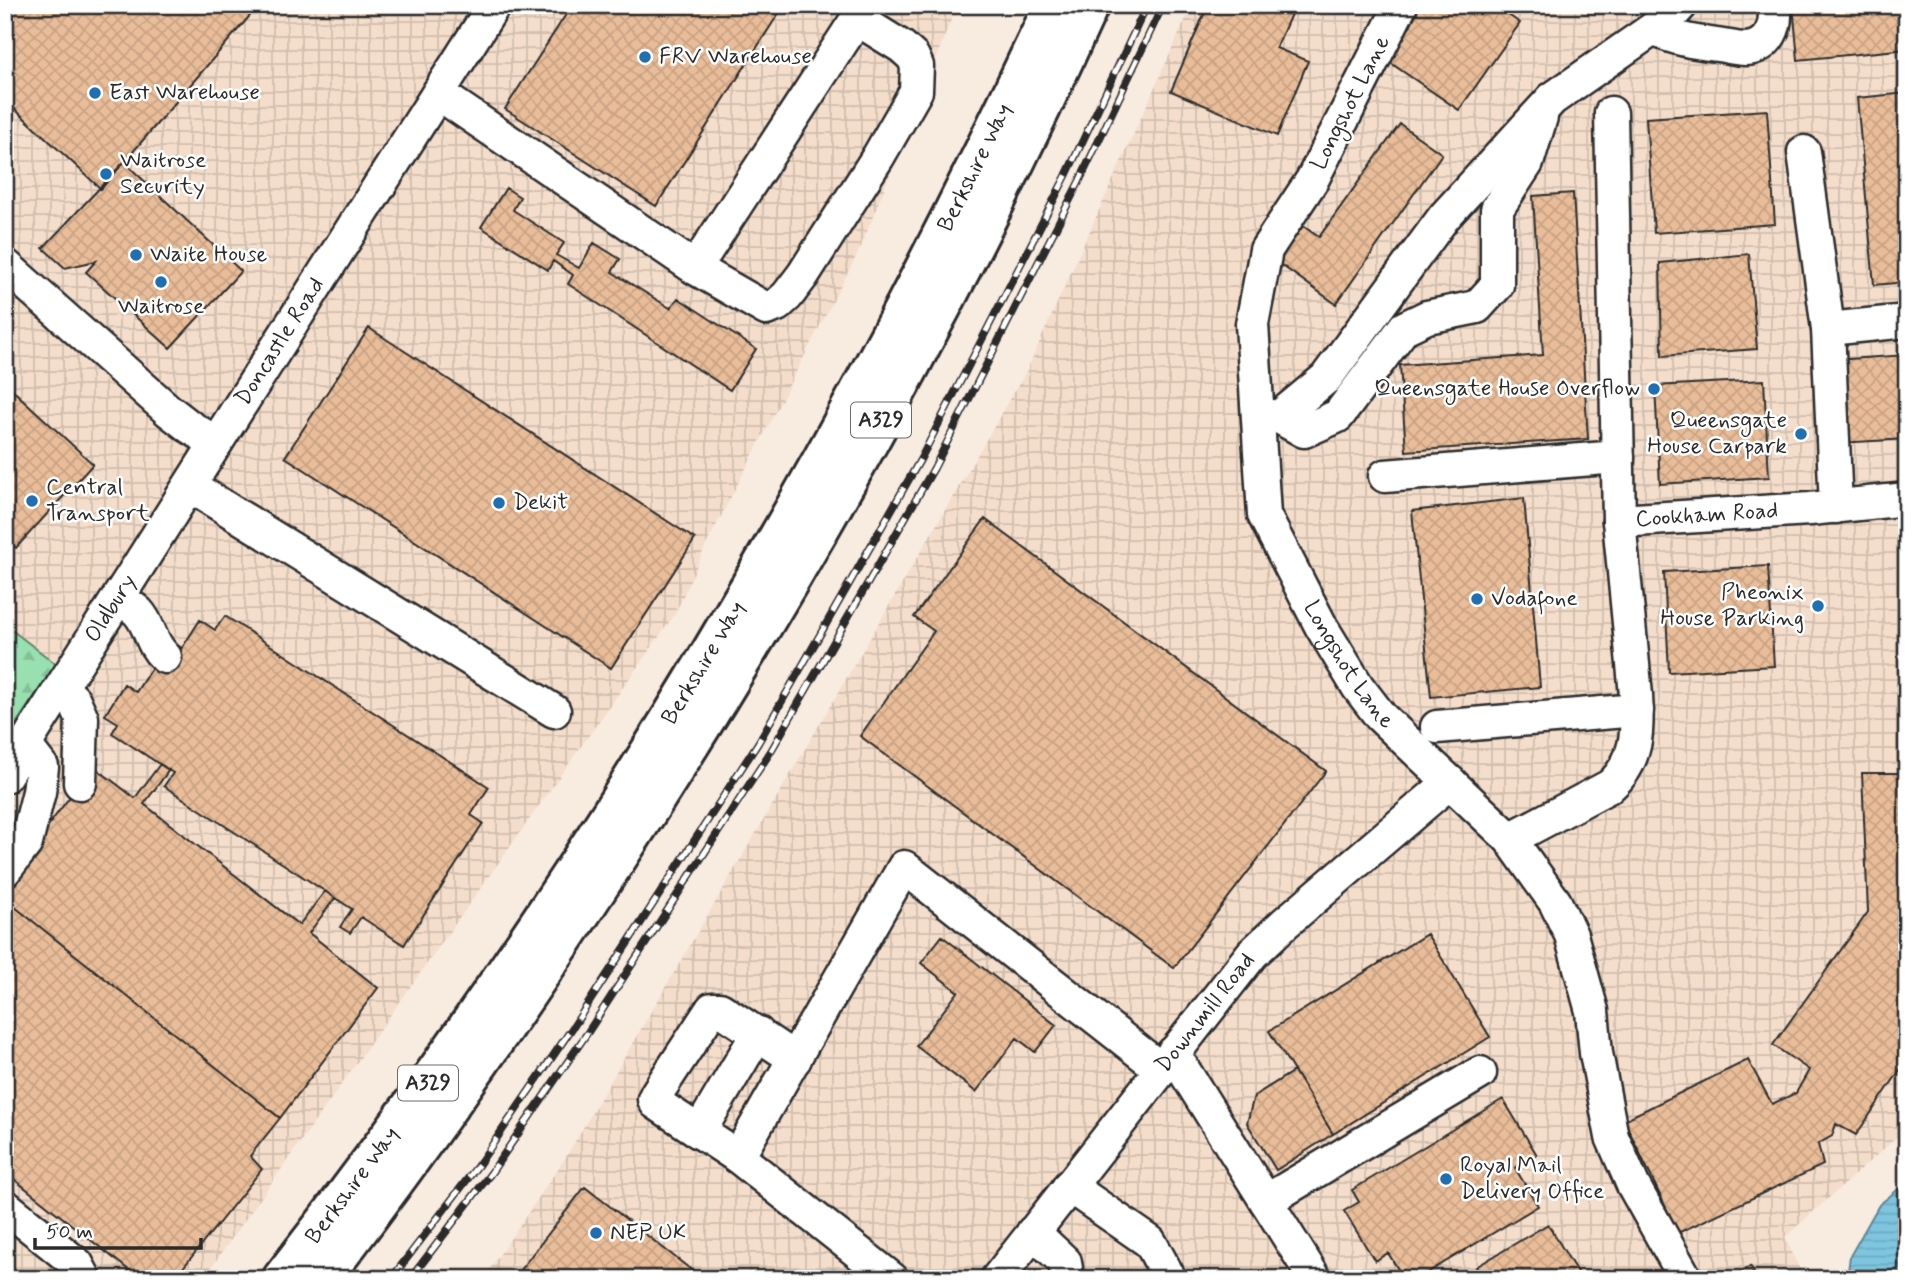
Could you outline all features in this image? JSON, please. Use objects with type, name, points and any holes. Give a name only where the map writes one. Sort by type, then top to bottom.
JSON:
[{"type":"highway","name":"Berkshire Way","points":[[282,1279],[469,1027],[578,891],[631,810],[743,600],[878,359],[958,205],[1054,5]]},
{"type":"highway","name":"Berkshire Way","points":[[631,810],[697,735],[835,505],[1008,178],[1089,5]]},
{"type":"highway","name":"Berkshire Way","points":[[321,1279],[435,1127],[519,1007],[578,891]]},
{"type":"street","name":"Doncastle Road","points":[[216,443],[494,5]]},
{"type":"street","name":"Longshot Lane","points":[[1401,5],[1312,180],[1266,250],[1252,324],[1268,416],[1264,514],[1274,552],[1358,687],[1381,717],[1510,839],[1555,902],[1571,935],[1591,1011],[1612,1137],[1633,1185],[1686,1279]]},
{"type":"street","points":[[1268,416],[1326,378],[1444,217],[1552,99],[1653,29],[1681,5]]},
{"type":"street","points":[[1653,29],[1676,39],[1746,49],[1759,46],[1770,36],[1777,20],[1774,5]]},
{"type":"street","points":[[439,94],[695,268],[766,309],[787,296],[803,275],[878,157],[916,91],[917,66],[914,57],[861,12],[695,268]]},
{"type":"street","points":[[1268,416],[1304,430],[1338,416],[1404,328],[1427,317],[1477,307],[1497,285],[1497,209],[1527,163],[1543,109]]},
{"type":"street","points":[[1611,113],[1619,521]]},
{"type":"street","points":[[1804,152],[1828,329],[1836,507]]},
{"type":"street","points":[[5,265],[168,410],[216,443]]},
{"type":"street","points":[[1828,329],[1907,321]]},
{"type":"street","name":"Oldbury","points":[[5,776],[25,745],[67,694],[119,599],[216,443]]},
{"type":"street","points":[[1385,476],[1618,457]]},
{"type":"street","points":[[190,486],[554,711]]},
{"type":"street","name":"Cookham Road","points":[[1510,839],[1610,786],[1622,775],[1630,760],[1635,743],[1637,710],[1619,521],[1836,507],[1907,499]]},
{"type":"street","points":[[119,599],[137,611],[144,620],[154,646],[165,657]]},
{"type":"street","points":[[67,694],[82,718],[75,790]]},
{"type":"street","points":[[1437,727],[1637,710]]},
{"type":"street","points":[[7,873],[26,843],[39,792],[42,766],[25,745]]},
{"type":"street","name":"Downmill Road","points":[[997,1279],[1252,954],[1450,782]]},
{"type":"street","points":[[738,1157],[904,867],[1167,1061],[1266,1201],[1315,1279]]},
{"type":"street","points":[[794,1059],[720,1009],[712,1009],[654,1099],[656,1103],[738,1157],[892,1279]]},
{"type":"street","points":[[699,1132],[758,1033]]},
{"type":"street","points":[[1266,1201],[1480,1073]]},
{"type":"street","points":[[1069,1186],[1150,1242],[1170,1279]]},
{"type":"street","points":[[5,1206],[77,1264],[85,1279]]},
{"type":"street","points":[[1033,1232],[1065,1262],[1067,1276]]},
{"type":"shaded area","points":[[5,5],[957,5],[860,249],[707,543],[675,614],[203,1279],[5,1279]]},
{"type":"shaded area","points":[[1192,5],[1907,5],[1907,1128],[1785,1237],[1804,1279],[483,1279],[566,1157],[1026,372]]},
{"type":"green space","points":[[5,625],[56,664],[5,740]]},
{"type":"water","points":[[1907,1182],[1907,1279],[1847,1279],[1850,1256],[1879,1205]]},
{"type":"building","name":"East Warehouse","points":[[5,5],[248,5],[254,11],[101,189],[5,100]]},
{"type":"building","name":"FRV Warehouse","points":[[572,5],[784,5],[656,206],[505,109]]},
{"type":"building","points":[[1208,5],[1295,5],[1276,48],[1308,61],[1277,136],[1171,91]]},
{"type":"building","points":[[1409,5],[1494,5],[1520,23],[1459,110],[1376,53]]},
{"type":"building","points":[[1793,5],[1907,5],[1907,49],[1798,60]]},
{"type":"building","points":[[1907,93],[1907,282],[1874,285],[1857,98]]},
{"type":"building","points":[[1767,110],[1775,224],[1654,233],[1646,118]]},
{"type":"building","points":[[1400,124],[1442,154],[1336,304],[1277,262],[1303,226],[1319,237]]},
{"type":"building","name":"Waite House","points":[[124,162],[241,271],[170,348],[86,272],[96,261],[65,268],[43,248]]},
{"type":"building","points":[[506,188],[520,197],[513,210],[564,243],[556,255],[579,268],[594,243],[620,259],[612,272],[670,308],[678,298],[756,349],[730,390],[568,284],[573,275],[553,261],[548,270],[481,227]]},
{"type":"building","points":[[1573,193],[1588,439],[1406,451],[1400,365],[1543,355],[1533,196]]},
{"type":"building","points":[[1749,254],[1757,349],[1662,356],[1660,263]]},
{"type":"building","name":"Dekit","points":[[369,328],[695,539],[611,668],[285,457]]},
{"type":"building","points":[[1907,355],[1907,439],[1839,443],[1834,360]]},
{"type":"building","points":[[1764,380],[1769,477],[1660,484],[1655,386]]},
{"type":"building","name":"Central Transport","points":[[5,383],[93,464],[16,548],[5,539]]},
{"type":"building","name":"Vodafone","points":[[1524,498],[1540,687],[1431,697],[1412,511]]},
{"type":"building","points":[[985,519],[1326,771],[1174,968],[860,736],[934,631],[914,617]]},
{"type":"building","points":[[1768,566],[1774,666],[1669,672],[1664,572]]},
{"type":"building","points":[[225,616],[489,787],[471,815],[483,823],[404,945],[361,917],[350,933],[340,927],[352,909],[164,786],[173,773],[112,733],[118,723],[105,715],[124,684],[136,692],[157,659],[161,662],[174,643],[182,648],[200,620],[215,630]]},
{"type":"building","points":[[1907,761],[1907,1060],[1856,1135],[1836,1124],[1832,1136],[1818,1144],[1823,1165],[1678,1233],[1624,1120],[1748,1060],[1772,1104],[1796,1093],[1809,1070],[1773,1045],[1868,912],[1862,773],[1906,773]]},
{"type":"building","points":[[160,764],[169,770],[144,804],[299,925],[325,891],[335,898],[309,933],[378,988],[280,1118],[5,899],[5,883],[93,766],[135,798]]},
{"type":"building","points":[[5,899],[280,1118],[250,1156],[262,1169],[174,1279],[140,1279],[5,1172]]},
{"type":"building","points":[[1427,934],[1490,1037],[1333,1134],[1269,1031]]},
{"type":"building","points":[[942,936],[1056,1025],[1035,1052],[1017,1038],[976,1092],[916,1046],[958,992],[921,963]]},
{"type":"building","points":[[1294,1071],[1333,1134],[1276,1170],[1247,1123],[1254,1096]]},
{"type":"building","name":"Royal Mail Delivery Office","points":[[1503,1099],[1537,1155],[1515,1168],[1538,1206],[1417,1279],[1404,1279],[1388,1253],[1375,1261],[1344,1211],[1359,1202],[1352,1190]]},
{"type":"building","name":"NEP UK","points":[[585,1187],[703,1279],[513,1279]]},
{"type":"building","points":[[1548,1224],[1581,1279],[1483,1279],[1476,1267]]},
{"type":"building","points":[[1750,1266],[1754,1272],[1748,1276],[1751,1279],[1731,1279]]},
{"type":"railway","points":[[391,1279],[479,1164],[575,1024],[758,743],[920,460],[1066,176],[1147,5]]},
{"type":"railway","points":[[410,1279],[491,1173],[588,1032],[771,751],[934,468],[1079,182],[1163,5]]},
{"type":"place","name":"FRV Warehouse","points":[[645,57]]},
{"type":"place","name":"East Warehouse","points":[[95,93]]},
{"type":"place","name":"Waitrose Security","points":[[106,174]]},
{"type":"place","name":"Waite House","points":[[136,255]]},
{"type":"place","name":"Waitrose","points":[[161,282]]},
{"type":"place","name":"Queensgate House Overflow","points":[[1654,389]]},
{"type":"place","name":"Queensgate House Carpark","points":[[1801,434]]},
{"type":"place","name":"Central Transport","points":[[32,501]]},
{"type":"place","name":"Dekit","points":[[499,503]]},
{"type":"place","name":"Vodafone","points":[[1477,599]]},
{"type":"place","name":"Pheonix House Parking","points":[[1818,606]]},
{"type":"place","name":"Royal Mail Delivery Office","points":[[1446,1179]]},
{"type":"place","name":"NEP UK","points":[[596,1233]]}]
